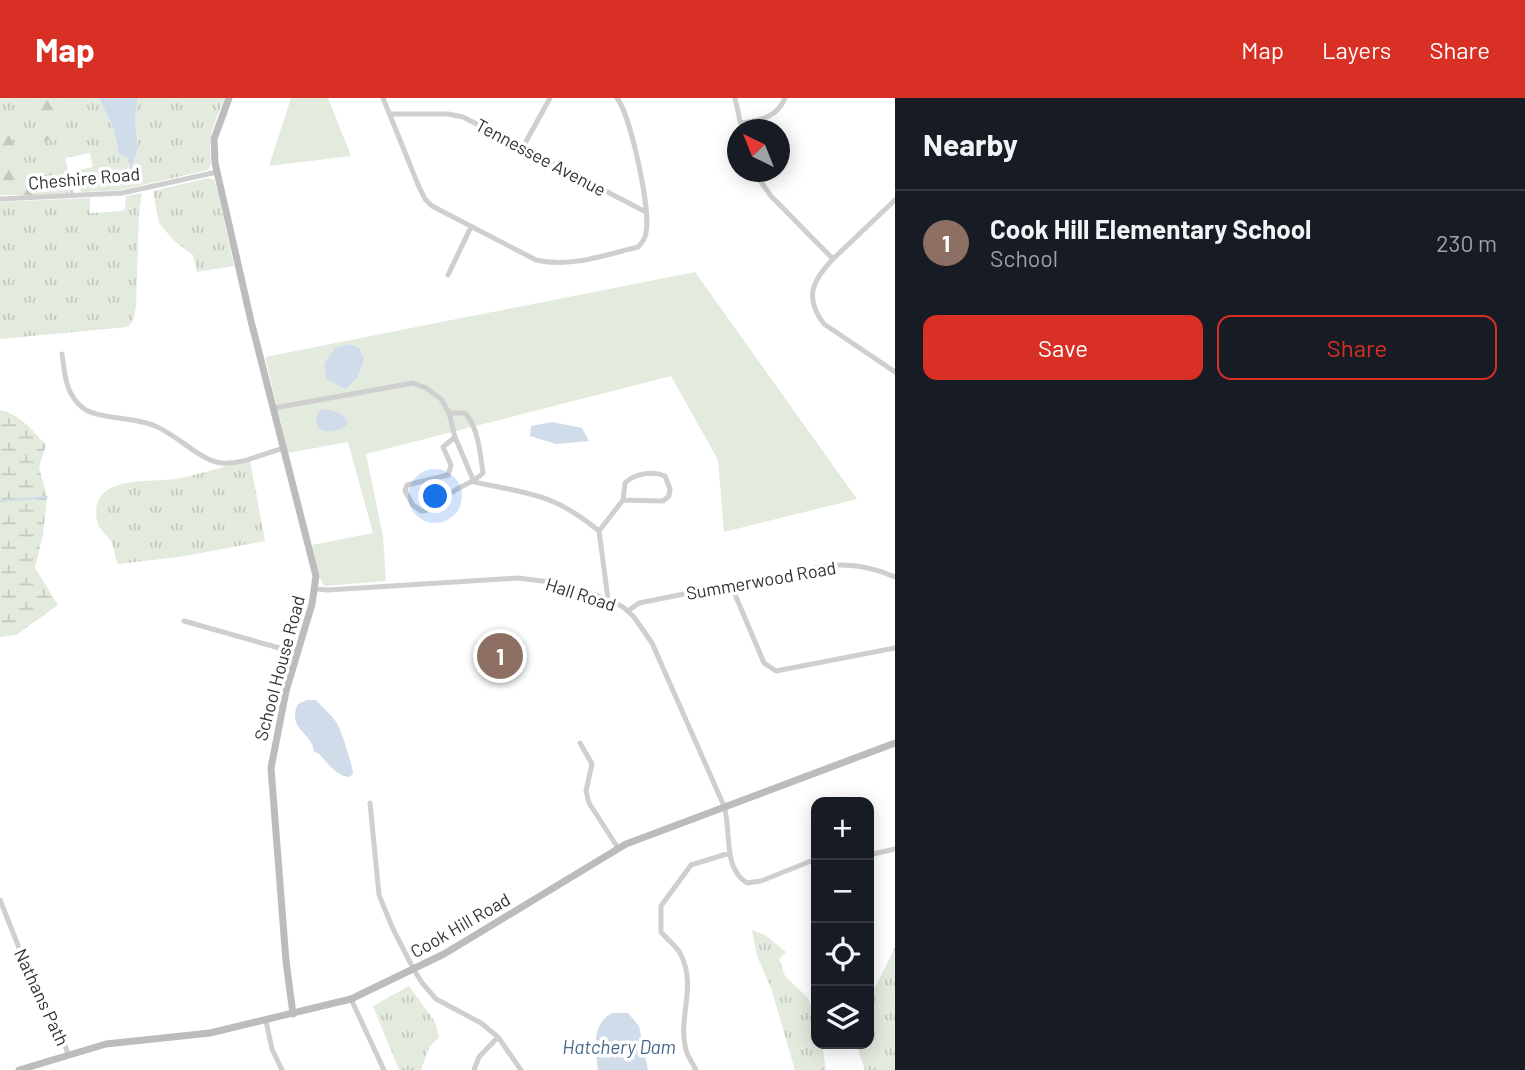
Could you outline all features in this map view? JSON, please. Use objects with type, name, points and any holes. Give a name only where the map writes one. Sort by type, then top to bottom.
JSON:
[{"type":"street","points":[[217,172],[214,139],[229,98]]},
{"type":"street","points":[[383,98],[425,199],[432,206],[536,260],[554,264],[580,261],[638,247],[646,236],[646,212],[638,164],[624,108],[617,98]]},
{"type":"street","points":[[523,147],[550,98]]},
{"type":"street","points":[[735,98],[740,119]]},
{"type":"street","points":[[765,119],[776,112],[785,98]]},
{"type":"street","name":"Tennessee Avenue","points":[[390,114],[448,114],[463,117],[646,212]]},
{"type":"street","name":"Cheshire Road","points":[[0,199],[122,193],[217,172]]},
{"type":"street","name":"School House Road","points":[[217,172],[316,576],[316,589],[297,653],[271,768],[286,961],[293,1014]]},
{"type":"street","points":[[761,182],[833,259]]},
{"type":"street","points":[[895,200],[821,271],[813,285],[812,300],[816,315],[824,324],[891,365],[895,372]]},
{"type":"street","points":[[448,275],[471,227]]},
{"type":"street","points":[[62,354],[66,384],[74,399],[85,410],[153,425],[219,463],[232,463],[284,448]]},
{"type":"street","points":[[274,408],[413,383],[426,388],[441,399],[449,413],[455,437],[474,482]]},
{"type":"street","points":[[449,413],[465,413],[470,418],[479,445],[483,474],[474,482],[459,487],[429,511],[421,511],[413,505],[405,491],[407,485],[448,475],[451,465],[443,447],[455,437]]},
{"type":"street","points":[[599,531],[623,500],[625,483],[630,478],[656,472],[666,476],[670,488],[669,496],[663,501],[623,500]]},
{"type":"street","points":[[474,482],[536,494],[555,501],[578,514],[599,531],[608,599]]},
{"type":"street","name":"Summerwood Road","points":[[628,611],[639,603],[836,565],[865,567],[895,577]]},
{"type":"street","name":"Hall Road","points":[[316,589],[518,578],[550,582],[608,599],[628,611],[652,643],[724,806],[730,853]]},
{"type":"street","points":[[731,585],[764,663],[776,671],[895,648]]},
{"type":"street","points":[[184,621],[297,653]]},
{"type":"street","points":[[580,743],[592,764],[586,791],[589,803],[618,848]]},
{"type":"street","name":"Cook Hill Road","points":[[19,1070],[121,1041],[196,1035],[266,1021],[351,999],[414,970],[457,946],[618,848],[895,743]]},
{"type":"street","points":[[370,803],[379,895],[414,970],[436,999],[481,1023],[498,1037],[522,1070]]},
{"type":"street","points":[[874,854],[895,849]]},
{"type":"street","points":[[696,1070],[686,1051],[683,1026],[688,1005],[688,980],[680,953],[661,932],[661,906],[691,865],[730,853],[738,877],[747,883],[761,881],[814,860]]},
{"type":"street","name":"Nathans Path","points":[[0,900],[35,988],[56,1019],[68,1054]]},
{"type":"street","points":[[351,999],[384,1070]]},
{"type":"street","points":[[266,1021],[272,1049],[282,1070]]},
{"type":"street","points":[[474,1070],[479,1057],[498,1037]]},
{"type":"green space","points":[[0,98],[33,98],[42,119],[39,141],[62,138],[59,115],[64,98],[99,98],[114,130],[119,154],[127,157],[129,170],[138,148],[135,119],[138,98],[225,98],[211,135],[211,162],[208,170],[120,190],[81,192],[76,173],[78,170],[93,167],[90,153],[65,158],[74,193],[36,195],[0,118]]},
{"type":"green space","points":[[33,98],[64,98],[59,115],[62,138],[38,142],[42,119]]},
{"type":"green space","points":[[291,98],[328,98],[351,156],[269,166]]},
{"type":"green space","points":[[0,118],[9,133],[36,195],[0,195]]},
{"type":"green space","points":[[208,178],[214,180],[216,185],[234,266],[197,272],[193,255],[174,241],[159,223],[153,191]]},
{"type":"green space","points":[[142,193],[133,321],[127,327],[0,339],[0,202],[90,198],[90,213],[121,211],[125,209],[126,196]]},
{"type":"green space","points":[[695,272],[857,499],[724,532],[718,460],[671,376],[366,454],[383,536],[386,581],[325,586],[321,581],[312,545],[373,533],[348,442],[288,453],[265,357]]},
{"type":"green space","points":[[0,410],[20,419],[46,445],[39,467],[47,497],[43,534],[35,568],[58,605],[16,635],[0,637]]},
{"type":"green space","points":[[250,461],[265,541],[179,557],[118,564],[112,543],[97,521],[97,506],[102,495],[122,484],[175,479]]},
{"type":"green space","points":[[752,930],[765,935],[786,952],[779,959],[785,976],[808,998],[811,1006],[811,1049],[823,1049],[826,1070],[795,1070],[771,988],[757,956]]},
{"type":"green space","points":[[895,947],[895,1070],[865,1070],[858,1049],[874,1049],[874,990]]},
{"type":"green space","points":[[409,986],[435,1022],[439,1037],[429,1048],[421,1070],[399,1070],[373,1006]]},
{"type":"water","points":[[99,98],[138,98],[135,119],[138,148],[130,170],[127,157],[119,154],[114,130]]},
{"type":"water","points":[[350,344],[359,348],[364,359],[357,378],[345,389],[327,379],[324,364],[335,348]]},
{"type":"water","points":[[320,410],[339,413],[347,420],[347,425],[332,431],[318,428],[316,418]]},
{"type":"water","points":[[552,422],[582,428],[589,441],[556,444],[530,436],[531,426]]},
{"type":"water","points":[[316,700],[338,725],[353,771],[349,777],[336,771],[314,752],[313,746],[298,725],[295,712],[298,704]]},
{"type":"water","name":"Hatchery Dam","points":[[613,1013],[628,1013],[639,1026],[648,1070],[598,1070],[598,1030],[606,1017]]},
{"type":"waterway","points":[[0,501],[47,497]]},
{"type":"place","name":"Cook Hill Elementary School","points":[[500,656]]}]
